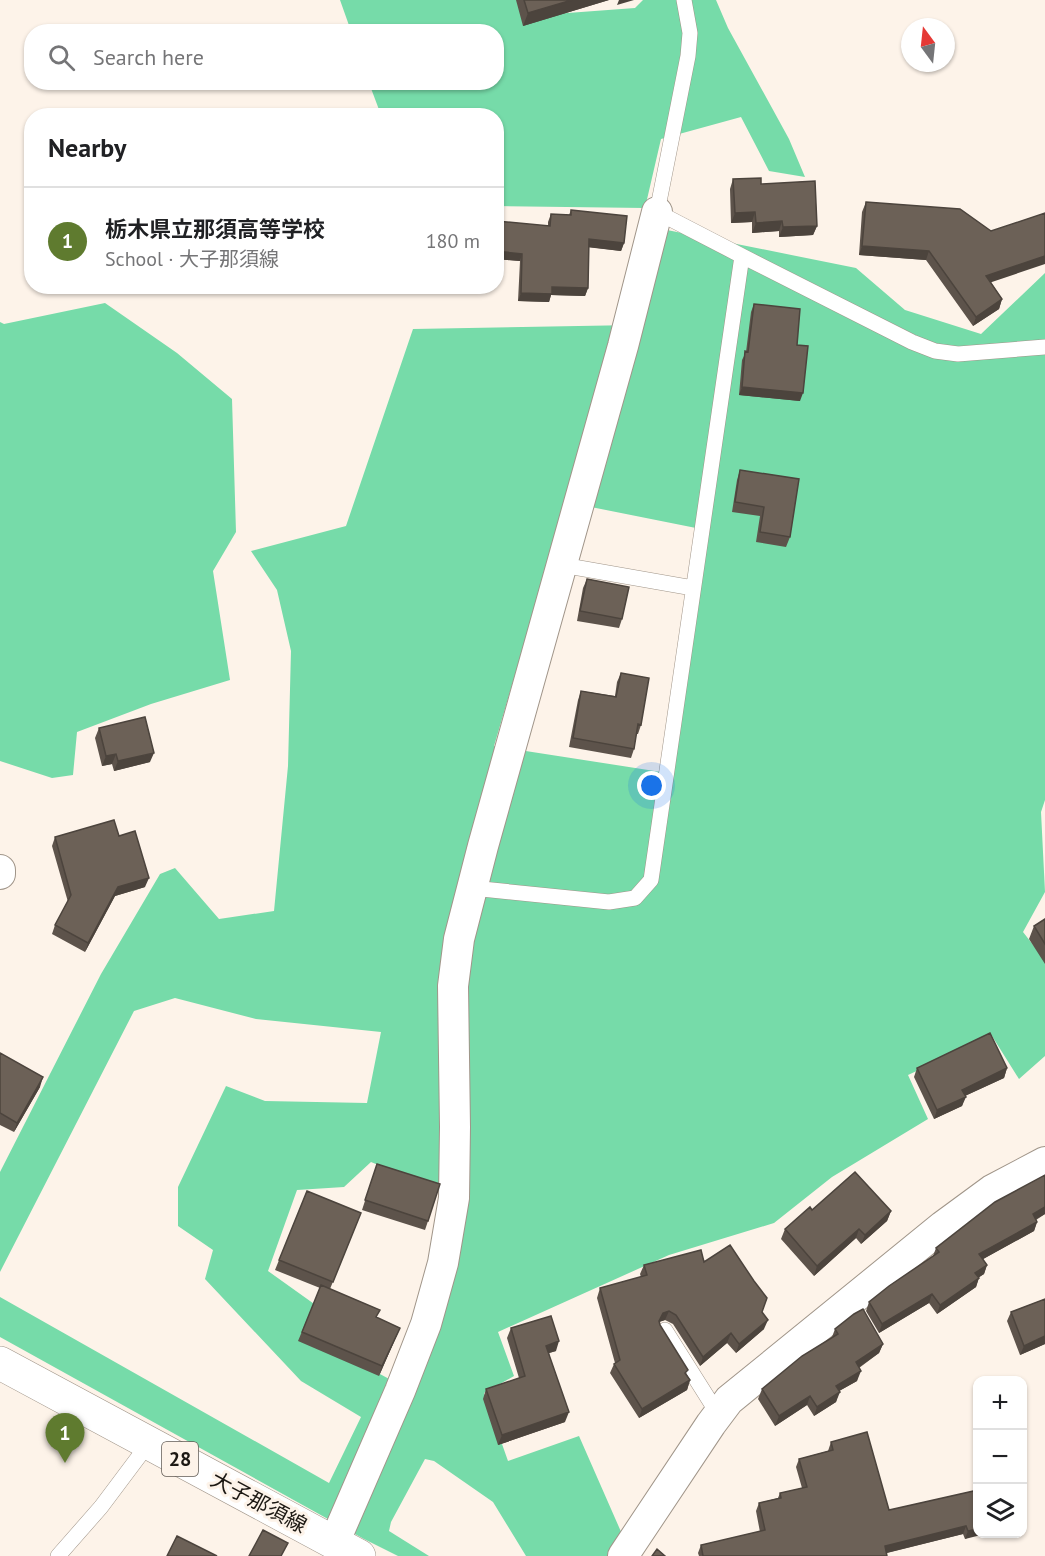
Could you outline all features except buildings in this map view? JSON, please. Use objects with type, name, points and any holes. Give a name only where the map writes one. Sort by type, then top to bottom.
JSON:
[{"type":"main road","name":"大子那須線","points":[[0,1363],[347,1550]]},
{"type":"street","points":[[347,1550],[400,1391],[426,1324],[443,1263],[454,1198],[453,986],[459,939],[623,346],[657,212]]},
{"type":"street","points":[[623,1556],[729,1400],[943,1226],[992,1190],[1045,1162]]},
{"type":"lane","points":[[684,0],[690,33],[688,56],[657,212],[912,342],[935,351],[958,354],[1045,347]]},
{"type":"lane","points":[[472,888],[609,902],[635,898],[651,880],[742,256]]},
{"type":"lane","points":[[562,565],[693,588]]},
{"type":"lane","points":[[665,1330],[718,1414]]},
{"type":"lane","points":[[58,1556],[101,1507],[149,1443]]},
{"type":"green space","points":[[340,0],[553,0],[554,14],[635,8],[643,0],[716,0],[728,28],[789,139],[805,177],[769,171],[741,117],[661,139],[645,208],[504,206],[504,108],[378,108],[372,90],[504,90],[504,24],[349,24]]},
{"type":"green space","points":[[667,230],[856,268],[905,310],[981,334],[1045,273],[1045,800],[1041,812],[1045,892],[1023,932],[1045,960],[1045,1056],[1019,1079],[992,1036],[908,1075],[928,1119],[832,1177],[774,1223],[669,1255],[498,1332],[514,1376],[484,1393],[508,1461],[579,1436],[622,1534],[608,1556],[526,1556],[493,1502],[434,1461],[425,1459],[391,1522],[389,1531],[429,1556],[398,1556],[0,1337],[0,1297],[329,1483],[361,1417],[301,1381],[205,1279],[213,1250],[178,1226],[178,1187],[226,1086],[265,1101],[367,1103],[381,1032],[256,1019],[175,998],[134,1011],[0,1272],[0,1172],[101,974],[160,874],[175,868],[219,919],[274,911],[288,766],[291,651],[277,590],[251,551],[346,526],[413,329],[635,325]],"holes":[[[566,502],[706,530],[661,772],[494,746]],[[371,1162],[441,1191],[408,1389],[333,1349],[317,1306],[268,1271],[297,1190],[344,1187]]]},
{"type":"green space","points":[[105,303],[177,353],[232,399],[236,532],[213,571],[230,680],[151,704],[77,732],[73,775],[52,778],[0,761],[0,322],[4,324]]},
{"type":"place","name":"栃木県立那須高等学校","points":[[65,1463]]}]
